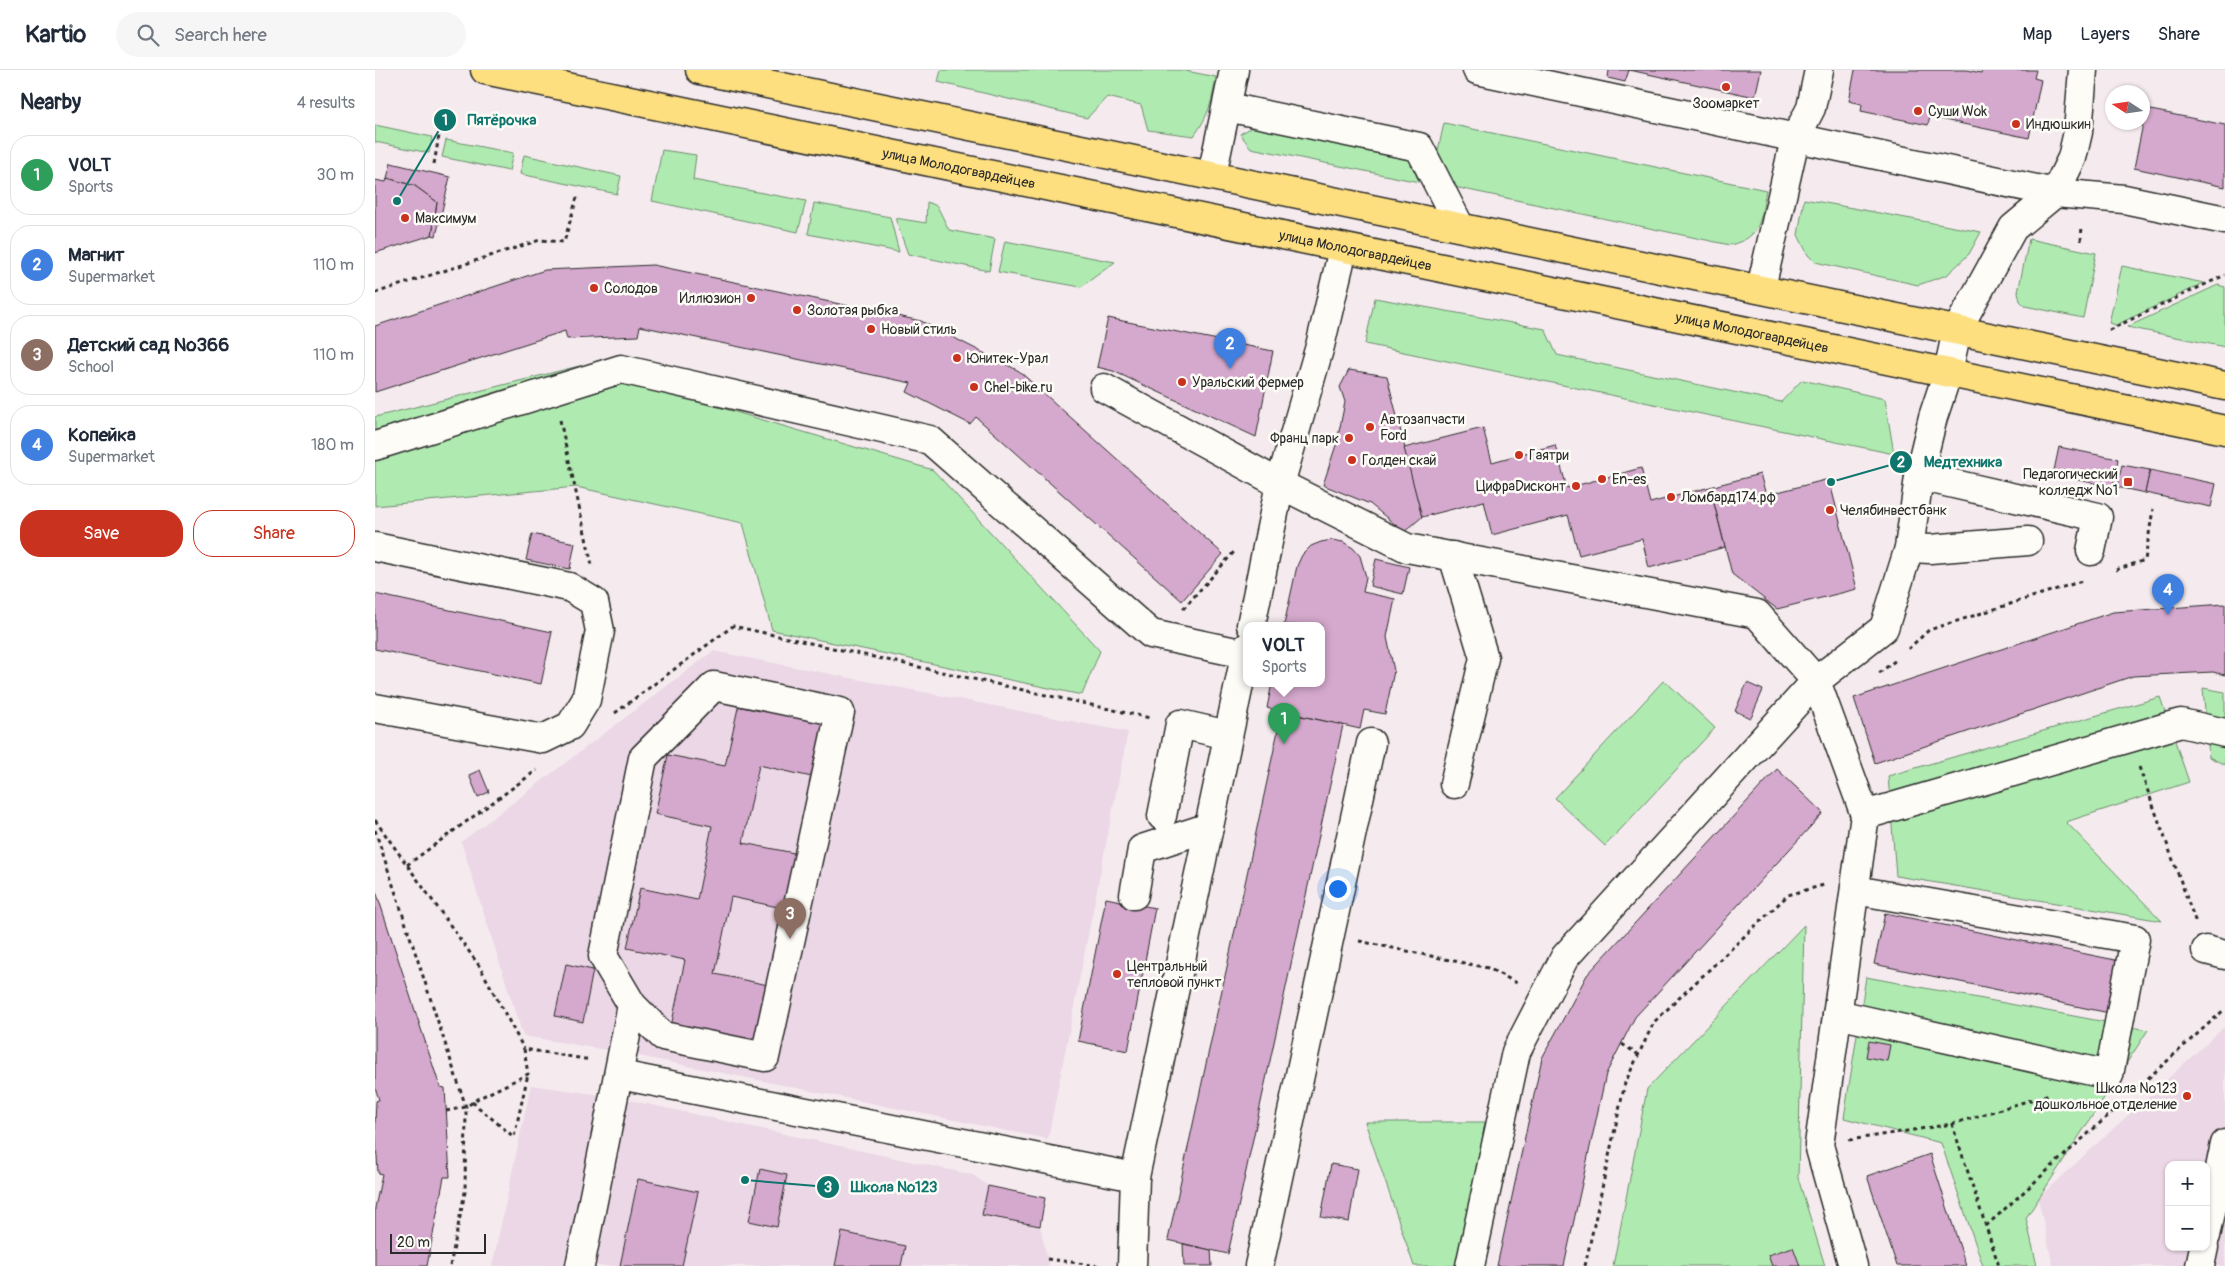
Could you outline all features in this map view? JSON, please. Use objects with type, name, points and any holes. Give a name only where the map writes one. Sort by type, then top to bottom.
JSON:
[{"type":"main road","name":"улица Молодогвардейцев","points":[[485,70],[2225,430]]},
{"type":"main road","points":[[700,70],[1761,288],[2225,386]]},
{"type":"street","points":[[1212,175],[1233,70]]},
{"type":"street","points":[[1477,70],[2055,193],[2124,199],[2225,220]]},
{"type":"street","points":[[1761,288],[1795,139],[1811,108],[1819,70]]},
{"type":"street","points":[[1470,1266],[1516,1052],[1565,957],[1816,681],[1884,628],[1909,548],[1919,476],[1933,417],[1948,372],[1957,330],[2013,228],[2055,193],[2072,158],[2077,132],[2083,70]]},
{"type":"street","points":[[1227,107],[1419,147],[1461,227]]},
{"type":"street","points":[[1252,622],[1280,484],[1320,346],[1343,249]]},
{"type":"street","points":[[375,446],[621,369],[930,440],[1151,634],[1243,649]]},
{"type":"street","points":[[1104,388],[1280,484],[1407,548],[1757,614],[1816,681],[1865,815],[1819,1144],[1853,1266]]},
{"type":"street","points":[[1919,476],[2098,517],[2091,551]]},
{"type":"street","points":[[1909,548],[1929,549],[2028,541]]},
{"type":"street","points":[[375,547],[569,587],[594,602],[600,631],[586,700],[570,726],[543,739],[375,708]]},
{"type":"street","points":[[1453,556],[1484,658],[1454,784]]},
{"type":"street","points":[[1132,1266],[1135,1177],[1243,664]]},
{"type":"street","points":[[580,1266],[620,1075],[632,1005],[603,956],[643,758],[715,686],[840,712],[765,1057],[663,1036],[632,1005]]},
{"type":"street","points":[[1865,815],[2181,723],[2225,733]]},
{"type":"street","points":[[1162,816],[1180,724],[1228,735]]},
{"type":"street","points":[[1259,1266],[1371,743]]},
{"type":"street","points":[[1134,895],[1141,849],[1209,826]]},
{"type":"street","points":[[1837,1014],[2109,1076],[2135,938],[1856,883]]},
{"type":"street","points":[[620,1075],[1135,1177]]},
{"type":"street","points":[[2210,1217],[2225,1144]]},
{"type":"street","points":[[2200,1266],[2203,1251]]},
{"type":"path","points":[[434,164],[440,130]]},
{"type":"path","points":[[375,293],[540,240],[564,242],[578,194]]},
{"type":"path","points":[[2102,334],[2225,275]]},
{"type":"path","points":[[554,390],[597,590],[594,602]]},
{"type":"path","points":[[2107,572],[2145,560],[2153,509]]},
{"type":"path","points":[[1151,634],[1179,610],[1185,608],[1237,548]]},
{"type":"path","points":[[1907,650],[1929,630],[2088,579]]},
{"type":"path","points":[[1876,674],[1885,670],[1900,657]]},
{"type":"path","points":[[2128,738],[2215,953]]},
{"type":"path","points":[[375,820],[480,968],[524,1049],[528,1074],[514,1137],[472,1102]]},
{"type":"path","points":[[375,830],[466,1107],[465,1192],[450,1266]]},
{"type":"path","points":[[1585,1266],[1625,1083],[1654,1022],[1788,895],[1856,883]]},
{"type":"path","points":[[1330,935],[1488,968],[1545,997]]},
{"type":"path","points":[[2131,1095],[2225,1009]]},
{"type":"path","points":[[1622,1044],[1639,1055]]},
{"type":"path","points":[[524,1049],[604,1062],[620,1075]]},
{"type":"path","points":[[446,1111],[466,1107],[472,1102],[528,1074]]},
{"type":"path","points":[[1819,1144],[1952,1124],[2054,1092]]},
{"type":"path","points":[[1986,1226],[2123,1101]]},
{"type":"path","points":[[1952,1124],[1999,1266]]},
{"type":"path","points":[[1047,1259],[1102,1266]]},
{"type":"shaded area","points":[[713,651],[1128,732],[1048,1139],[624,1053],[523,1036],[461,842]]},
{"type":"shaded area","name":"Школа №123 дошкольное отделение","points":[[2225,1026],[2225,1266],[2053,1266],[2038,1198]]},
{"type":"shaded area","points":[[531,1085],[615,1097],[973,1175],[988,1186],[982,1215],[1040,1226],[1049,1266],[492,1266]]},
{"type":"green space","points":[[941,70],[1181,70],[1216,77],[1209,108],[1194,136],[1148,130],[1141,105],[1107,97],[1087,118],[938,82]]},
{"type":"green space","points":[[1444,123],[1766,190],[1761,218],[1754,232],[1749,237],[1741,242],[1730,245],[1454,187],[1437,155]]},
{"type":"green space","points":[[375,125],[432,137],[429,153],[375,142]]},
{"type":"green space","points":[[1252,127],[1409,159],[1419,182],[1251,148],[1240,134]]},
{"type":"green space","points":[[446,140],[513,153],[509,171],[442,157]]},
{"type":"green space","points":[[662,150],[696,155],[693,180],[806,201],[798,232],[652,201]]},
{"type":"green space","points":[[524,155],[621,176],[617,194],[520,174]]},
{"type":"green space","points":[[1804,199],[1981,232],[1969,254],[1947,275],[1918,285],[1815,262],[1808,255],[1798,235]]},
{"type":"green space","points":[[927,202],[937,206],[949,230],[995,239],[989,271],[908,254],[895,218],[926,223]]},
{"type":"green space","points":[[814,203],[890,217],[899,252],[808,234]]},
{"type":"green space","points":[[2029,239],[2096,253],[2083,318],[2025,306],[2020,301],[2018,292]]},
{"type":"green space","points":[[1005,241],[1115,262],[1081,287],[998,272]]},
{"type":"green space","points":[[2122,266],[2204,283],[2116,325],[2109,323]]},
{"type":"green space","points":[[2218,285],[2225,287],[2225,347],[2127,327]]},
{"type":"green space","points":[[1375,298],[1545,329],[1557,355],[1781,402],[1802,380],[1885,399],[1894,454],[1365,344]]},
{"type":"green space","points":[[579,366],[933,470],[1100,651],[1082,695],[772,630],[743,523],[576,487],[375,506],[375,417]]},
{"type":"green space","points":[[1664,680],[1715,728],[1605,846],[1555,798]]},
{"type":"green space","points":[[2203,688],[2225,692],[2225,765],[2209,757]]},
{"type":"green space","points":[[2160,697],[2189,782],[2066,822],[2162,921],[1896,876],[1888,776]]},
{"type":"green space","points":[[1804,925],[1798,1178],[1825,1266],[1613,1266],[1647,1089]]},
{"type":"green space","points":[[1866,977],[2148,1030],[2026,1218],[2037,1266],[1983,1266],[1941,1143],[1844,1118]]},
{"type":"green space","points":[[1365,1122],[1485,1122],[1462,1266],[1414,1266]]},
{"type":"building","points":[[1609,70],[1629,70],[1625,82],[1608,78]]},
{"type":"building","points":[[1629,70],[1761,70],[1755,97]]},
{"type":"building","points":[[1855,70],[1967,70],[1981,73],[1982,70],[2036,70],[2034,78],[2041,80],[2029,138],[1930,117],[1928,125],[1861,111],[1862,104],[1849,101]]},
{"type":"building","points":[[2150,110],[2225,125],[2225,187],[2134,168],[2142,130],[2150,130]]},
{"type":"building","points":[[391,163],[450,177],[436,236],[432,235],[437,202],[415,186],[387,178]]},
{"type":"building","name":"Максимум","points":[[387,178],[415,186],[437,202],[432,235],[375,253],[375,180],[386,182]]},
{"type":"building","points":[[653,265],[921,321],[1019,371],[1223,554],[1182,601],[976,417],[970,424],[907,392],[911,383],[640,326],[638,336],[567,339],[565,331],[375,392],[375,326],[545,270]]},
{"type":"building","points":[[1108,318],[1273,351],[1256,437],[1113,371],[1097,367]]},
{"type":"building","points":[[1349,370],[1387,376],[1422,517],[1404,532],[1370,504],[1323,485],[1337,442],[1345,402],[1340,387]]},
{"type":"building","points":[[1483,428],[1492,462],[1555,445],[1567,488],[1641,468],[1650,503],[1710,487],[1725,547],[1649,568],[1642,539],[1579,555],[1568,515],[1492,535],[1484,501],[1422,517],[1404,448]]},
{"type":"building","points":[[2059,447],[2118,459],[2113,487],[2053,475]]},
{"type":"building","points":[[2122,465],[2150,470],[2145,493],[2117,487]]},
{"type":"building","points":[[2150,470],[2216,484],[2211,507],[2145,493]]},
{"type":"building","points":[[1760,474],[1766,495],[1829,479],[1857,589],[1777,609],[1732,574],[1710,487]]},
{"type":"building","points":[[532,534],[575,543],[570,569],[526,560]]},
{"type":"building","points":[[1332,540],[1343,542],[1353,548],[1360,556],[1366,577],[1363,592],[1395,599],[1387,637],[1394,671],[1385,714],[1364,710],[1360,729],[1267,708],[1271,687],[1325,687],[1325,622],[1285,622],[1297,566],[1302,555],[1311,546]]},
{"type":"building","points":[[1376,559],[1409,567],[1403,594],[1370,586]]},
{"type":"building","points":[[375,594],[552,632],[541,684],[375,649]]},
{"type":"building","points":[[2225,604],[2225,675],[2213,672],[2133,676],[1875,763],[1854,698],[2113,612]]},
{"type":"building","points":[[1747,683],[1763,690],[1751,718],[1735,711]]},
{"type":"building","points":[[740,699],[829,718],[816,778],[759,765],[743,843],[799,854],[787,909],[731,897],[715,974],[773,986],[760,1046],[671,1027],[685,960],[627,948],[640,888],[697,900],[712,826],[655,814],[668,755],[725,766]]},
{"type":"building","points":[[1282,712],[1343,725],[1228,1254],[1168,1240]]},
{"type":"building","points":[[1777,769],[1823,813],[1635,1017],[1606,1074],[1564,1266],[1497,1266],[1542,1058],[1587,975]]},
{"type":"building","points":[[480,770],[489,792],[478,797],[469,775]]},
{"type":"building","points":[[375,888],[440,1087],[445,1088],[450,1177],[444,1177],[427,1266],[375,1266],[375,1208],[382,1174],[378,1173],[375,1123],[376,1101],[379,1100],[375,1087]]},
{"type":"building","name":"Центральный тепловой пункт","points":[[1106,898],[1155,908],[1128,1051],[1078,1041]]},
{"type":"building","points":[[1885,913],[2125,962],[2114,1014],[1874,964]]},
{"type":"building","points":[[566,964],[593,970],[583,1022],[555,1016]]},
{"type":"building","points":[[1869,1041],[1890,1045],[1887,1061],[1866,1057]]},
{"type":"building","points":[[1930,1154],[1966,1266],[1897,1266],[1867,1176]]},
{"type":"building","points":[[1331,1164],[1358,1169],[1349,1222],[1321,1217]]},
{"type":"building","points":[[760,1169],[787,1175],[777,1227],[749,1221]]},
{"type":"building","points":[[638,1179],[698,1192],[682,1266],[620,1266]]},
{"type":"building","points":[[988,1186],[1045,1198],[1040,1226],[982,1215]]},
{"type":"building","points":[[842,1232],[905,1246],[901,1266],[835,1266]]},
{"type":"building","points":[[1183,1244],[1211,1250],[1212,1266],[1184,1266]]},
{"type":"building","points":[[1793,1247],[1800,1266],[1772,1266],[1768,1255]]},
{"type":"place","name":"Зоомаркет","points":[[1726,87]]},
{"type":"place","name":"Суши Wok","points":[[1918,111]]},
{"type":"place","name":"Индюшкин","points":[[2016,124]]},
{"type":"place","name":"Пятёрочка","points":[[397,201]]},
{"type":"place","name":"Максимум","points":[[405,218]]},
{"type":"place","name":"Солодов","points":[[594,288]]},
{"type":"place","name":"Иллюзион","points":[[751,298]]},
{"type":"place","name":"Золотая рыбка","points":[[797,310]]},
{"type":"place","name":"Новый стиль","points":[[871,329]]},
{"type":"place","name":"Юнитек-Урал","points":[[957,358]]},
{"type":"place","name":"Магнит","points":[[1230,369]]},
{"type":"place","name":"Уральский фермер","points":[[1182,382]]},
{"type":"place","name":"Chel-bike.ru","points":[[974,387]]},
{"type":"place","name":"Автозапчасти Ford","points":[[1370,427]]},
{"type":"place","name":"Франц парк","points":[[1349,438]]},
{"type":"place","name":"Гаятри","points":[[1519,455]]},
{"type":"place","name":"Голден скай","points":[[1352,460]]},
{"type":"place","name":"En-es","points":[[1602,479]]},
{"type":"place","name":"Медтехника","points":[[1831,482]]},
{"type":"place","name":"Педагогический колледж №1","points":[[2128,482]]},
{"type":"place","name":"ЦифраDисконт","points":[[1576,486]]},
{"type":"place","name":"Ломбард174.рф","points":[[1671,497]]},
{"type":"place","name":"Челябинвестбанк","points":[[1830,510]]},
{"type":"place","name":"Копейка","points":[[2168,615]]},
{"type":"place","name":"VOLT","points":[[1284,744]]},
{"type":"place","name":"Детский сад №366","points":[[790,939]]},
{"type":"place","name":"Центральный тепловой пункт","points":[[1117,974]]},
{"type":"place","name":"Школа №123 дошкольное отделение","points":[[2187,1096]]},
{"type":"place","name":"Школа №123","points":[[745,1180]]}]
